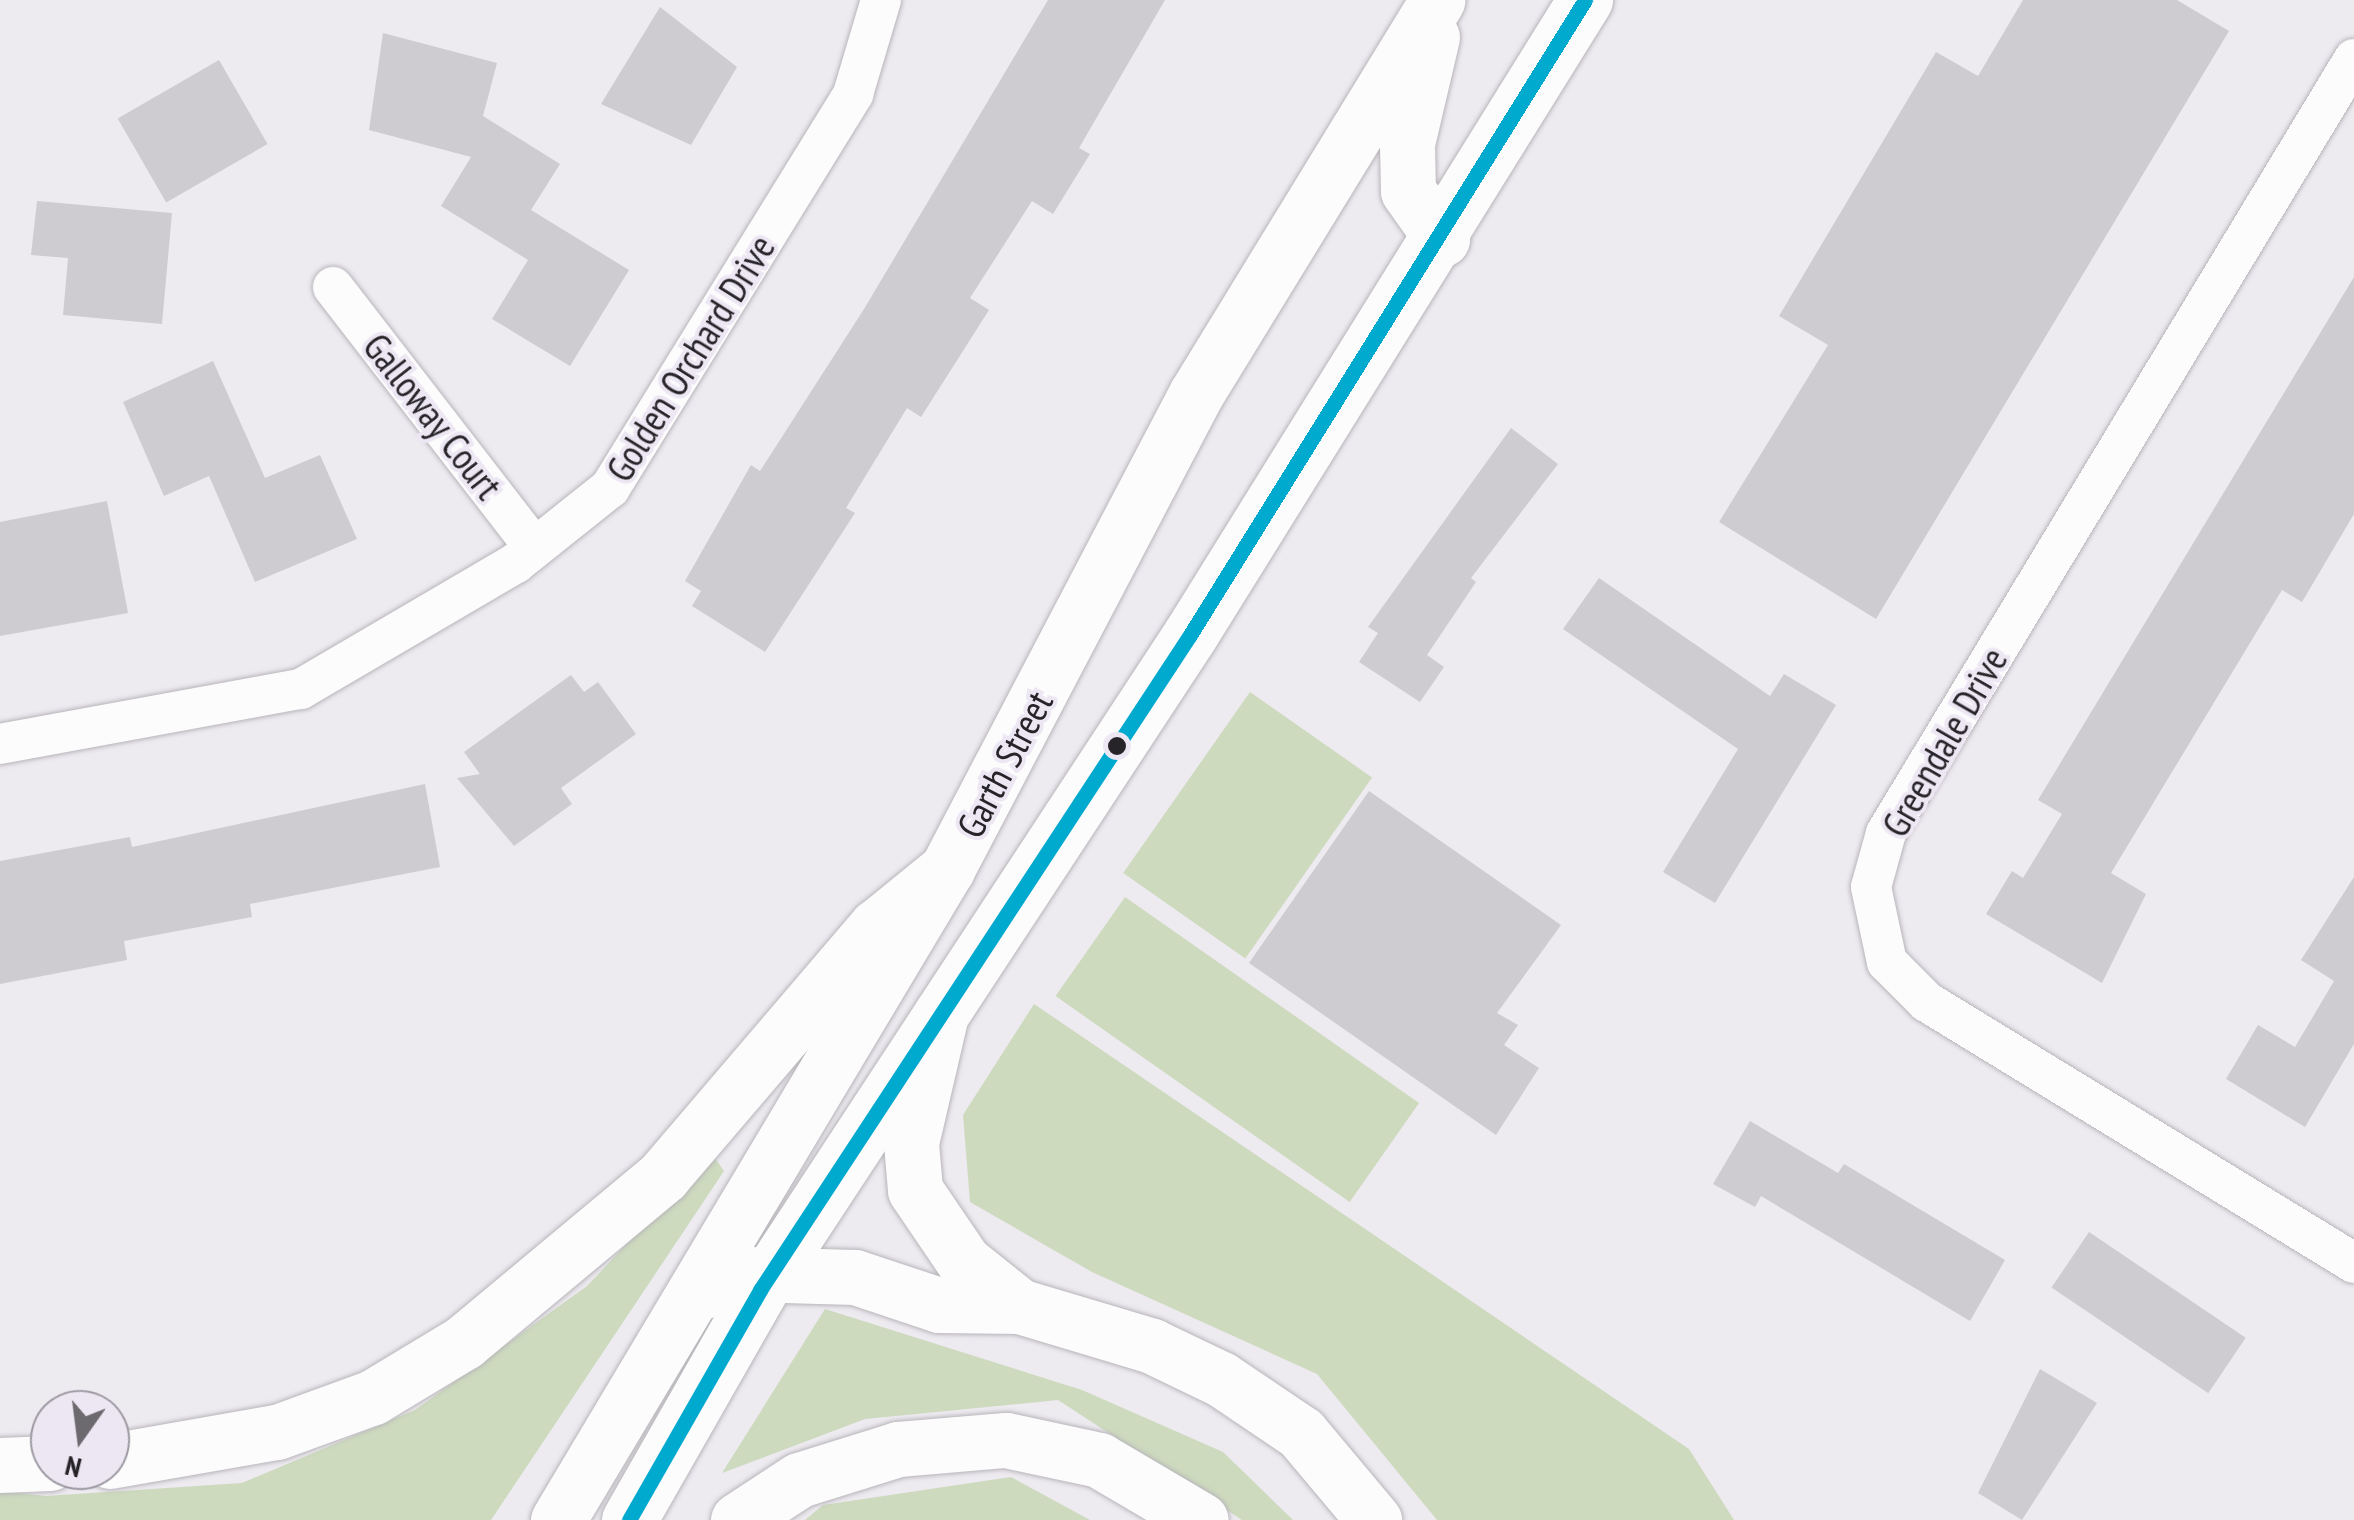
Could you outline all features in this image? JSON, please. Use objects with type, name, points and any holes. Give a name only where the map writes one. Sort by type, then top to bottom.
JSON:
[{"type":"main road","points":[[1439,0],[1407,144],[1408,191],[1442,239]]},
{"type":"main road","name":"Garth Street","points":[[558,1520],[947,869],[1196,394],[1439,0]]},
{"type":"main road","points":[[629,1520],[772,1273],[1442,239],[1586,0]]},
{"type":"main road","points":[[130,1458],[277,1432],[373,1397],[464,1342],[663,1176],[876,927],[947,869]]},
{"type":"main road","points":[[940,1014],[911,1143],[915,1190],[964,1262],[1020,1306]]},
{"type":"main road","points":[[693,1295],[772,1273],[855,1277],[940,1305],[1020,1306],[1152,1346],[1221,1379],[1301,1433],[1374,1520]]},
{"type":"main road","points":[[738,1520],[800,1480],[898,1449],[1006,1440],[1099,1460],[1201,1520]]},
{"type":"main road","points":[[0,1464],[30,1463]]},
{"type":"street","name":"Golden Orchard Drive","points":[[0,744],[301,688],[410,632],[610,488],[650,434],[853,94],[881,0]]},
{"type":"street","name":"Greendale Drive","points":[[2354,59],[1886,833],[1871,887],[1887,962],[1927,1002],[2354,1262]]},
{"type":"street","name":"Galloway Court","points":[[333,286],[533,546]]},
{"type":"green space","points":[[1250,692],[1372,777],[1245,958],[1123,873]]},
{"type":"green space","points":[[1125,897],[1419,1103],[1350,1202],[1056,996]]},
{"type":"green space","points":[[1034,1004],[1689,1449],[1734,1520],[1437,1520],[1317,1374],[1092,1272],[970,1202],[963,1115]]},
{"type":"green space","points":[[712,1154],[724,1171],[491,1520],[0,1520],[0,1491],[46,1496],[242,1483],[415,1410],[587,1286]]},
{"type":"green space","points":[[825,1309],[1082,1390],[1223,1452],[1293,1520],[1242,1520],[1058,1400],[865,1419],[722,1473]]},
{"type":"green space","points":[[1011,1477],[1090,1520],[805,1520],[823,1505]]},
{"type":"building","points":[[1048,0],[1165,0],[1079,148],[1090,154],[1053,214],[1032,201],[970,298],[989,310],[921,417],[907,408],[846,508],[855,513],[765,652],[692,606],[701,591],[685,581],[751,465],[760,471],[864,309]]},
{"type":"building","points":[[2023,0],[2177,0],[2229,31],[1876,619],[1719,522],[1828,345],[1779,316],[1936,52],[1978,76]]},
{"type":"building","points":[[660,7],[737,67],[691,145],[601,104]]},
{"type":"building","points":[[383,33],[497,63],[483,116],[560,164],[531,210],[629,270],[570,366],[492,319],[528,260],[441,206],[471,157],[369,130]]},
{"type":"building","points":[[219,60],[268,144],[166,203],[118,119]]},
{"type":"building","points":[[37,201],[172,213],[162,324],[63,315],[68,258],[31,255]]},
{"type":"building","points":[[2354,277],[2354,514],[2302,602],[2282,590],[2111,873],[2146,894],[2102,983],[1986,914],[2012,871],[2023,878],[2062,814],[2038,800]]},
{"type":"building","points":[[213,361],[265,478],[320,455],[357,539],[255,582],[209,476],[164,496],[123,402]]},
{"type":"building","points":[[1511,428],[1558,464],[1471,578],[1476,582],[1427,655],[1444,667],[1420,702],[1359,662],[1378,633],[1368,627]]},
{"type":"building","points":[[107,501],[128,613],[0,636],[0,522]]},
{"type":"building","points":[[1599,578],[1770,696],[1784,674],[1836,705],[1715,903],[1663,872],[1738,749],[1563,629]]},
{"type":"building","points":[[571,675],[584,692],[598,682],[636,734],[561,788],[572,804],[514,846],[457,778],[480,774],[464,752]]},
{"type":"building","points":[[425,784],[440,867],[250,904],[252,917],[124,941],[127,960],[0,984],[0,861],[130,837],[132,847]]},
{"type":"building","points":[[1369,791],[1561,925],[1497,1013],[1518,1025],[1504,1045],[1539,1068],[1496,1135],[1249,963]]},
{"type":"building","points":[[2354,877],[2354,1044],[2305,1127],[2226,1079],[2258,1025],[2295,1047],[2334,981],[2301,960]]},
{"type":"building","points":[[1750,1121],[1838,1173],[1844,1164],[2005,1260],[1970,1321],[1761,1196],[1755,1207],[1713,1184]]},
{"type":"building","points":[[2089,1232],[2246,1338],[2208,1393],[2052,1288]]},
{"type":"building","points":[[2040,1369],[2097,1403],[2022,1520],[1978,1493]]},
{"type":"transit line","points":[[629,1520],[760,1290],[1190,635],[1585,0]]}]
